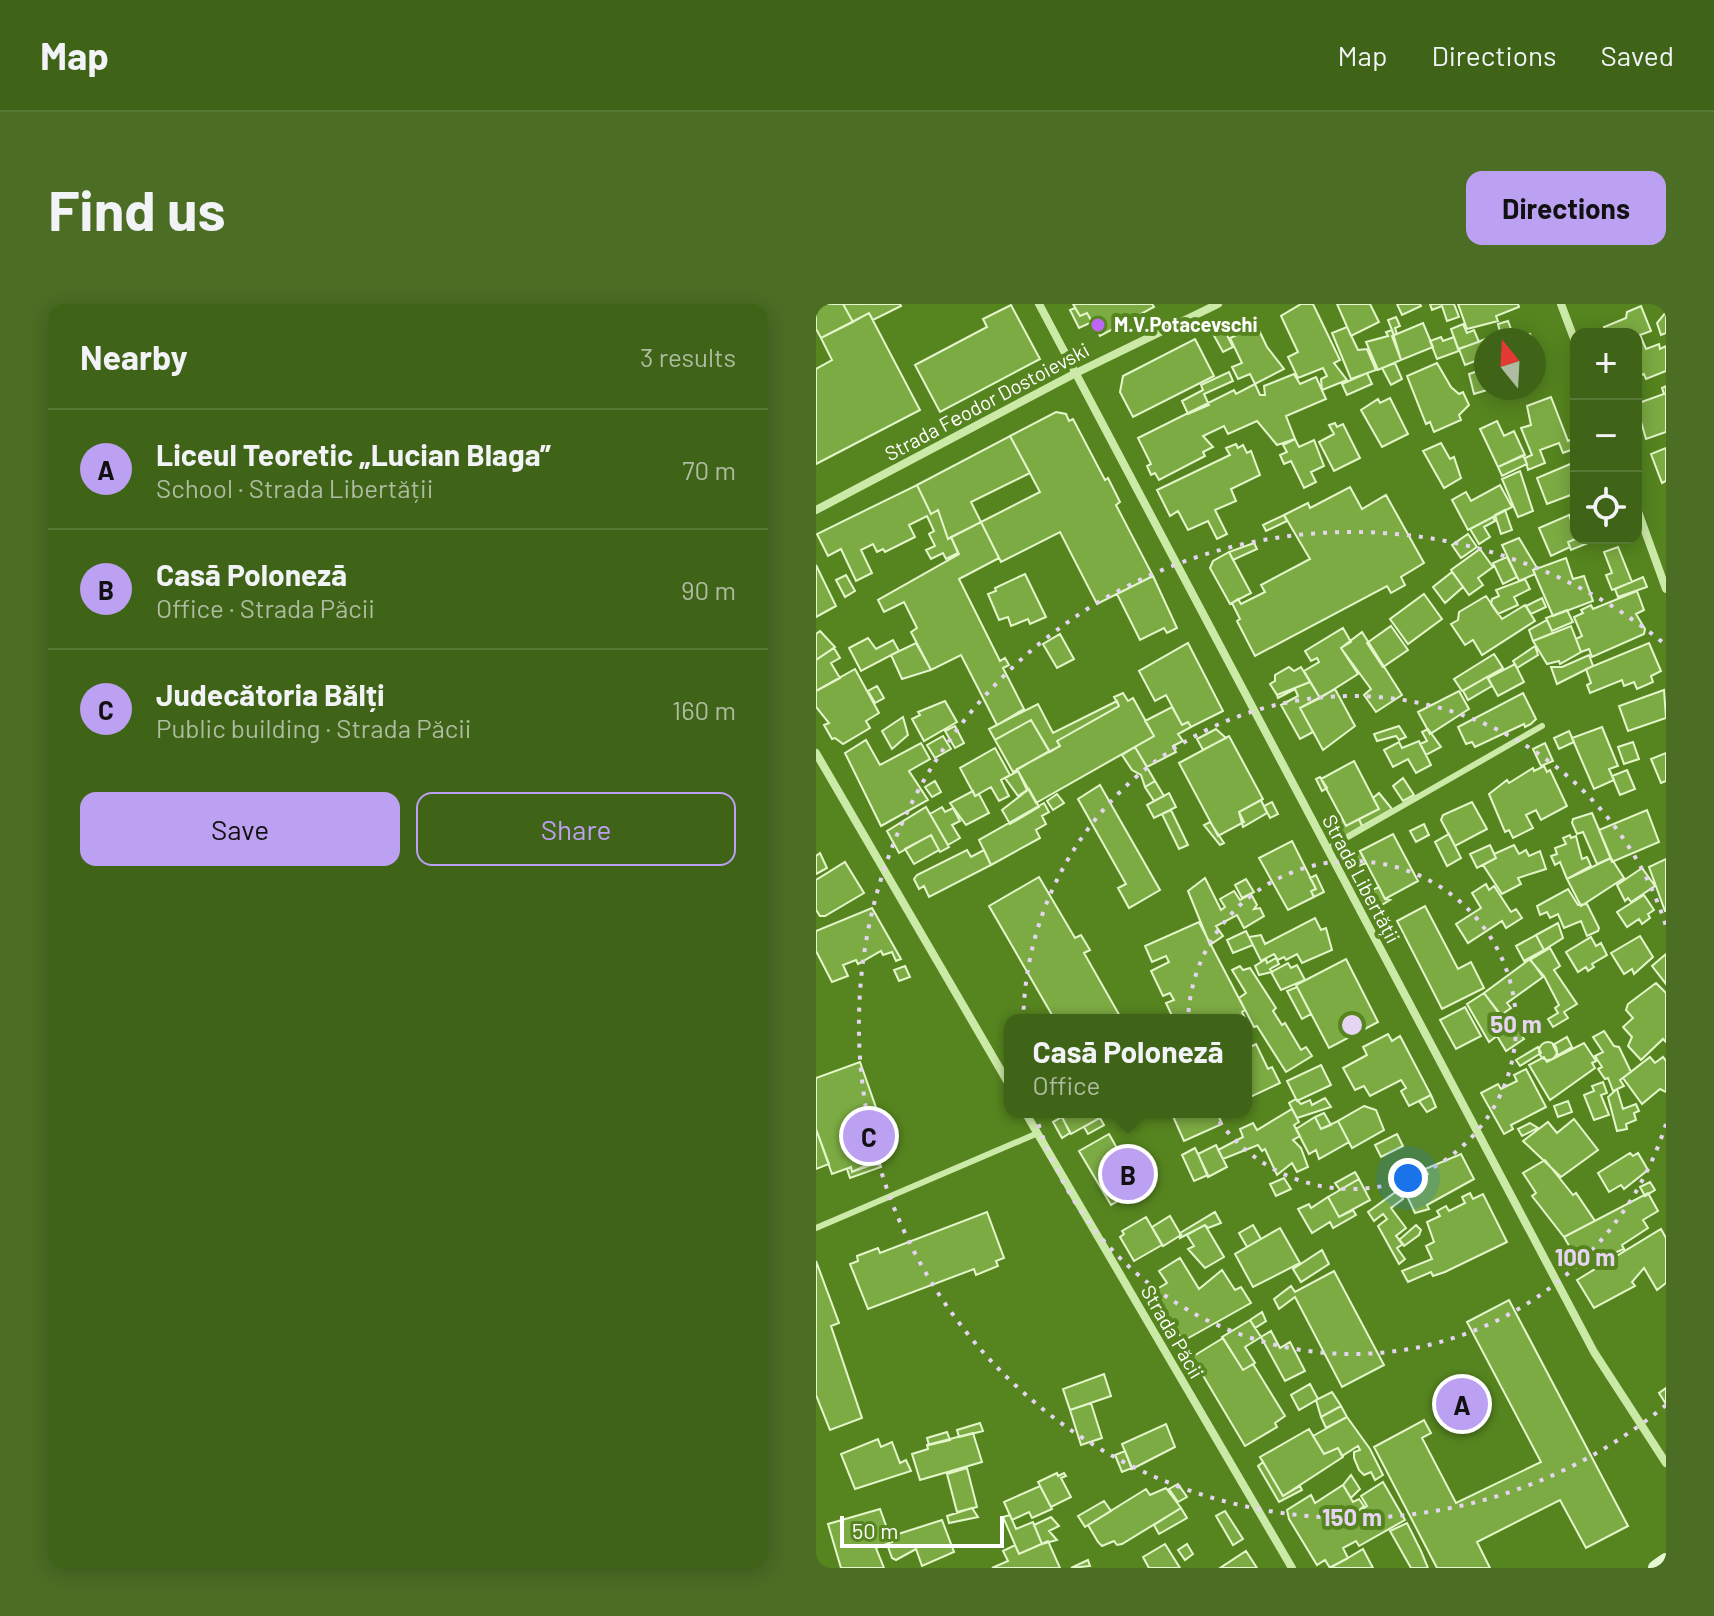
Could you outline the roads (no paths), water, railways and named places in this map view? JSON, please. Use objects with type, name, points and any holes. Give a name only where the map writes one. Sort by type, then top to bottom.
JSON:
[{"type":"street","name":"Strada Libertății","points":[[1039,304],[1594,1352],[1666,1463]]},
{"type":"street","name":"Strada Fеodor Dostoievski","points":[[816,510],[1074,374],[1218,304]]},
{"type":"street","points":[[1561,304],[1570,328]]},
{"type":"street","points":[[1642,523],[1666,589]]},
{"type":"street","points":[[816,753],[1004,1076]]},
{"type":"street","name":"Strada Păcii","points":[[1029,1118],[1292,1568]]},
{"type":"street","points":[[1656,1568],[1666,1561]]},
{"type":"lane","points":[[1327,849],[1542,726]]},
{"type":"lane","points":[[816,1228],[1038,1133]]},
{"type":"place","name":"M.V.Potacevschi","points":[[1098,325]]},
{"type":"place","name":"Judecătoria Bălți","points":[[869,1136]]},
{"type":"place","name":"Casā Polonezā","points":[[1128,1174]]},
{"type":"place","name":"Liceul Teoretic „Lucian Blaga”","points":[[1462,1404]]}]
